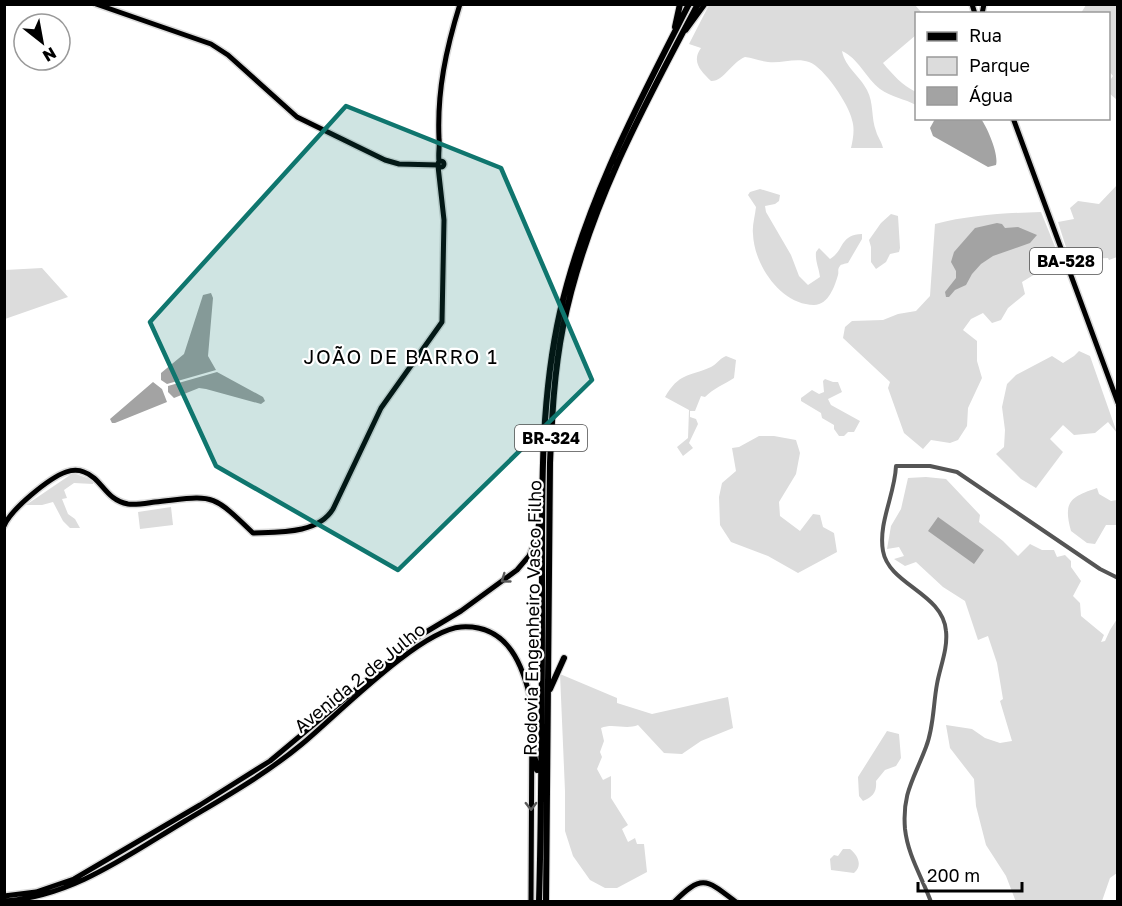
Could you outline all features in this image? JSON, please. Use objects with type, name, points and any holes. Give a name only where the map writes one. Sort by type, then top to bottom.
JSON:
[{"type":"highway","points":[[672,38],[680,4]]},
{"type":"highway","name":"Rodovia Engenheiro Vasco Filho","points":[[539,902],[544,448],[552,355],[561,310],[588,217],[615,152],[689,4]]},
{"type":"highway","name":"Rodovia Engenheiro Vasco Filho","points":[[546,902],[550,463],[556,372],[563,327],[587,239],[609,181],[698,4]]},
{"type":"highway","points":[[670,17],[676,21]]},
{"type":"highway","points":[[537,537],[541,458],[544,448]]},
{"type":"highway","points":[[548,705],[554,678],[564,658]]},
{"type":"highway","points":[[532,744],[540,792]]},
{"type":"main road","points":[[96,4],[211,44],[228,55],[288,111],[385,160],[399,164],[440,163]]},
{"type":"main road","points":[[4,526],[13,511],[61,475],[76,470],[91,476],[110,495],[126,503],[135,504],[195,496],[209,498],[224,506],[253,533],[313,526],[327,517],[333,509],[381,408],[442,322],[444,247],[439,101],[445,56],[460,4]]},
{"type":"main road","points":[[680,39],[705,4]]},
{"type":"main road","name":"BA-528","points":[[1014,120],[1118,403]]},
{"type":"main road","points":[[4,513],[13,511]]},
{"type":"main road","name":"Avenida 2 de Julho","points":[[4,896],[36,892],[74,879],[251,774],[287,749],[421,635],[517,570],[528,556],[537,537]]},
{"type":"main road","name":"Avenida 2 de Julho","points":[[4,901],[49,894],[81,882],[257,777],[304,742],[406,654],[443,631],[461,627],[477,628],[506,643],[523,671],[532,706],[531,902]]},
{"type":"main road","points":[[674,902],[689,887],[699,882],[714,886],[736,902]]},
{"type":"street","points":[[932,902],[909,848],[905,829],[905,801],[930,734],[936,688],[946,645],[946,629],[937,609],[894,571],[884,554],[884,534],[896,466],[930,466],[957,472],[1100,569],[1118,578]]},
{"type":"highlighted area","points":[[346,106],[501,168],[592,380],[398,570],[216,466],[150,322]]},
{"type":"green space","points":[[709,5],[915,5],[921,12],[915,12],[915,36],[883,63],[898,79],[915,91],[915,105],[880,89],[853,58],[842,51],[846,62],[869,95],[874,126],[883,148],[851,148],[853,127],[850,113],[835,87],[815,65],[799,60],[768,62],[745,57],[720,78],[711,81],[698,66],[697,58],[701,48],[689,44]]},
{"type":"green space","points":[[1086,5],[1118,5],[1117,100],[1110,94],[1110,80],[1113,76],[1110,72],[1110,12],[1082,12]]},
{"type":"green space","points":[[1117,185],[1117,257],[1109,260],[1108,258],[1070,260],[1058,222],[1074,219],[1070,208],[1078,201],[1099,204]]},
{"type":"green space","points":[[760,189],[780,195],[779,201],[775,204],[765,206],[766,212],[791,255],[799,276],[808,285],[820,277],[816,255],[819,248],[830,259],[849,237],[862,234],[862,239],[848,263],[839,267],[837,279],[824,302],[814,305],[791,298],[780,291],[764,270],[758,258],[753,234],[756,207],[748,195]]},
{"type":"green space","points":[[1041,212],[1060,259],[1022,282],[1025,294],[1008,308],[1001,320],[992,323],[983,313],[971,319],[963,330],[977,341],[977,361],[982,378],[968,408],[967,426],[958,440],[950,443],[931,440],[923,449],[904,433],[888,388],[890,382],[843,338],[845,327],[852,321],[883,320],[898,314],[916,311],[930,296],[935,224],[961,218]]},
{"type":"green space","points":[[891,214],[898,216],[899,252],[890,254],[886,262],[876,269],[871,262],[869,240],[881,223]]},
{"type":"green space","points":[[42,268],[68,297],[5,319],[5,270]]},
{"type":"green space","points":[[1079,351],[1090,356],[1117,433],[1108,422],[1095,433],[1074,435],[1063,425],[1050,439],[1063,452],[1036,488],[1021,479],[996,454],[1004,447],[1005,430],[1002,407],[1007,384],[1016,375],[1052,356],[1063,363]]},
{"type":"green space","points":[[726,356],[736,360],[734,378],[705,397],[701,396],[695,411],[690,411],[690,417],[696,419],[698,424],[689,443],[693,448],[683,456],[677,447],[688,438],[689,410],[665,397],[680,380],[711,367]]},
{"type":"green space","points":[[825,379],[838,382],[842,392],[828,399],[831,405],[860,421],[854,432],[839,436],[834,425],[822,418],[821,413],[801,401],[801,398],[812,390],[819,394],[824,392],[823,381]]},
{"type":"green space","points":[[759,436],[796,440],[800,453],[796,474],[779,502],[780,516],[800,531],[813,514],[820,515],[823,527],[834,533],[837,552],[798,573],[768,556],[731,542],[720,525],[719,497],[722,483],[736,471],[732,448],[739,447]]},
{"type":"green space","points":[[73,473],[93,480],[93,484],[74,483],[64,490],[67,498],[62,499],[68,514],[75,519],[80,528],[70,528],[63,521],[53,502],[26,505]]},
{"type":"green space","points":[[908,478],[946,479],[980,515],[979,522],[1018,556],[1030,544],[1042,550],[1054,550],[1057,557],[1065,555],[1071,561],[1071,567],[1081,581],[1073,596],[1080,603],[1081,616],[1104,635],[1101,642],[1105,641],[1117,619],[1117,873],[1110,878],[1102,901],[1016,902],[1006,876],[986,845],[976,806],[974,779],[950,748],[946,725],[972,729],[985,738],[1000,743],[1012,741],[1000,701],[1003,699],[997,663],[988,636],[978,640],[965,601],[943,587],[916,562],[905,566],[894,559],[904,556],[899,547],[887,549],[891,526],[901,509]]},
{"type":"green space","points":[[1097,488],[1099,494],[1111,501],[1117,500],[1117,525],[1106,525],[1095,544],[1087,543],[1071,531],[1068,513],[1071,502],[1075,498]]},
{"type":"green space","points":[[171,507],[173,525],[140,529],[138,512]]},
{"type":"green space","points":[[560,674],[617,698],[617,703],[652,714],[728,697],[733,728],[701,741],[682,754],[664,753],[638,725],[601,728],[604,741],[600,752],[602,757],[597,769],[603,780],[611,776],[611,798],[628,825],[622,829],[628,842],[635,838],[637,844],[644,844],[647,872],[617,888],[605,888],[590,880],[573,856],[565,831]]},
{"type":"green space","points":[[887,731],[899,734],[901,758],[896,766],[885,770],[876,781],[874,794],[863,801],[859,796],[858,777]]},
{"type":"green space","points":[[843,849],[850,849],[857,857],[859,864],[854,873],[831,870],[830,859],[834,855],[838,856]]},
{"type":"water","points":[[934,120],[982,120],[994,148],[996,165],[988,167],[933,136],[930,128]]},
{"type":"water","points":[[1002,224],[1005,228],[1018,227],[1037,235],[1030,243],[993,256],[981,264],[966,285],[946,297],[945,292],[956,278],[956,271],[951,262],[954,252],[975,228]]},
{"type":"water","points":[[211,293],[213,298],[208,356],[216,370],[167,384],[161,380],[161,373],[184,354],[203,295]]},
{"type":"water","points":[[217,372],[263,397],[265,401],[261,404],[199,388],[174,398],[168,392],[168,386]]},
{"type":"water","points":[[153,382],[162,389],[167,402],[112,423],[110,419]]},
{"type":"water","points":[[938,517],[984,550],[974,564],[928,531]]},
{"type":"district","name":"JOÃO DE BARRO 1","points":[[401,357]]}]
